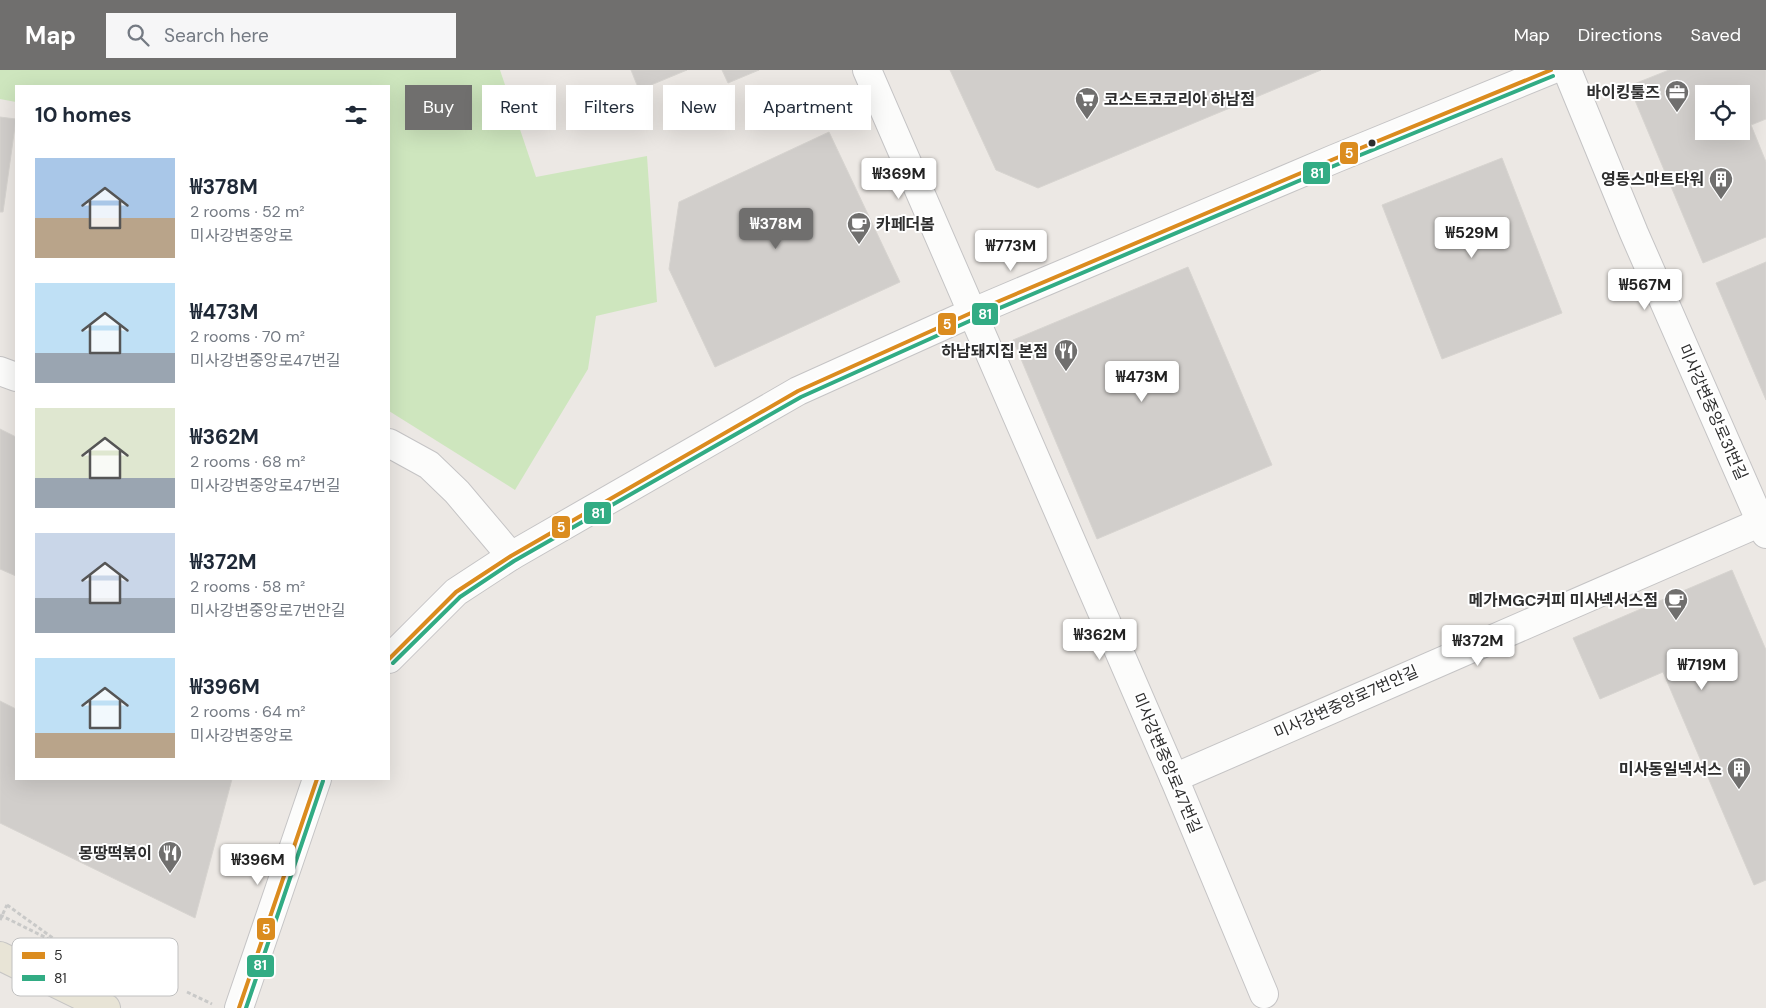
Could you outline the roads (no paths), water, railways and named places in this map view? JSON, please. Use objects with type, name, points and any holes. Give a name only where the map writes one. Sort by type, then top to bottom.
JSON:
[{"type":"main road","points":[[0,956],[12,962]]},
{"type":"main road","points":[[82,996],[106,1008]]},
{"type":"street","name":"미사강변중앙로47번길","points":[[867,70],[1174,778],[1264,994]]},
{"type":"street","points":[[390,658],[456,592],[511,556],[798,391],[971,313],[1334,159],[1551,70]]},
{"type":"street","name":"미사강변중앙로31번길","points":[[1567,70],[1634,233],[1764,525]]},
{"type":"street","points":[[0,371],[15,377]]},
{"type":"street","points":[[390,444],[429,466],[457,492],[511,556]]},
{"type":"street","name":"미사강변중앙로7번안길","points":[[1174,778],[1764,525]]},
{"type":"street","points":[[239,1008],[317,780]]},
{"type":"place","name":"바이킹툴즈","points":[[1677,113]]},
{"type":"place","name":"코스트코코리아 하남점","points":[[1087,120]]},
{"type":"place","name":"영동스마트타워","points":[[1721,200]]},
{"type":"place","name":"카페더봄","points":[[859,245]]},
{"type":"place","name":"하남돼지집 본점","points":[[1066,372]]},
{"type":"place","name":"메가MGC커피 미사넥서스점","points":[[1676,621]]},
{"type":"place","name":"미사동일넥서스","points":[[1739,790]]},
{"type":"place","name":"몽땅떡볶이","points":[[170,874]]}]
